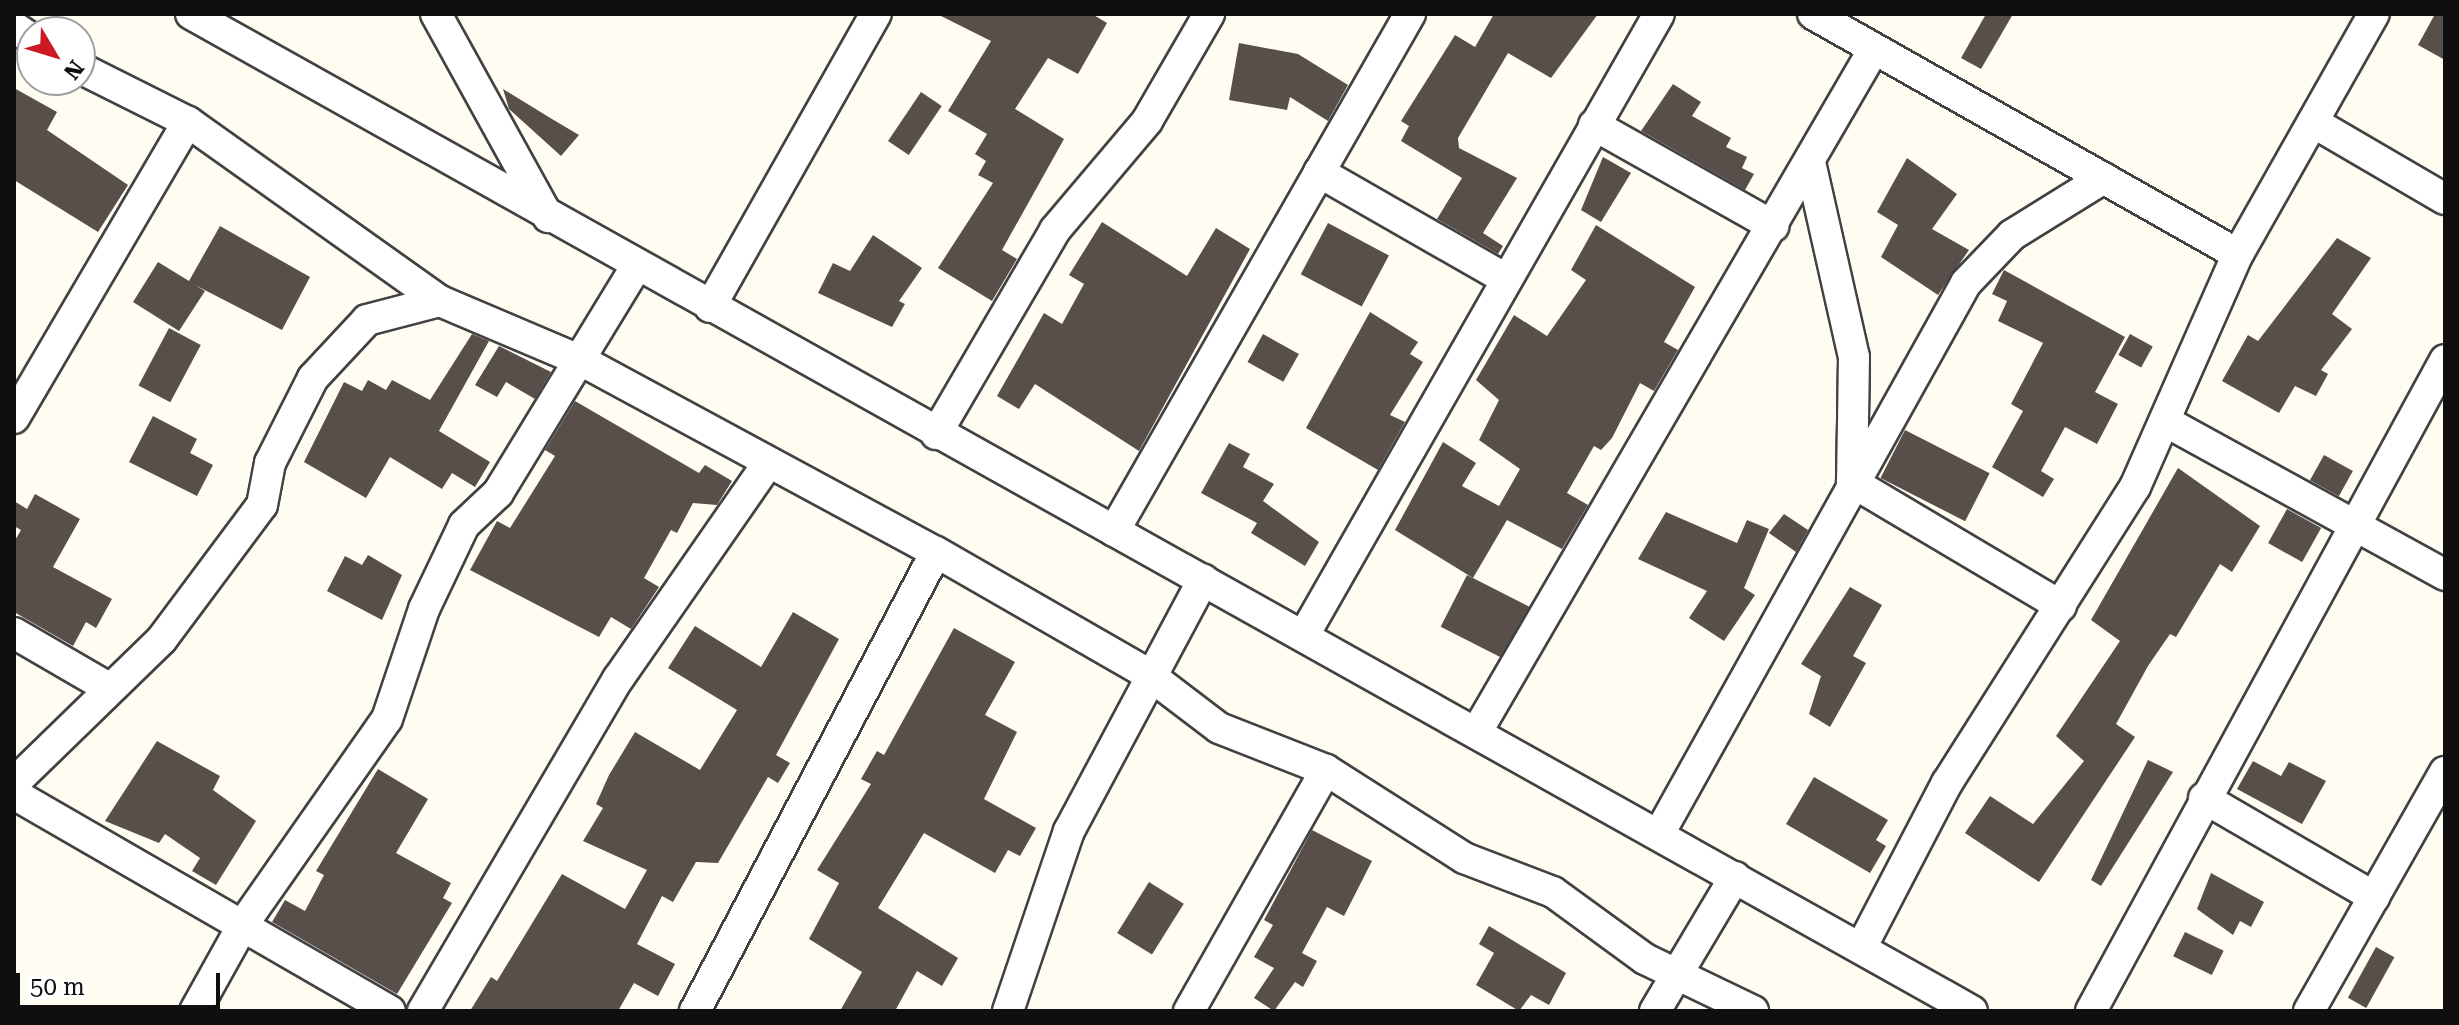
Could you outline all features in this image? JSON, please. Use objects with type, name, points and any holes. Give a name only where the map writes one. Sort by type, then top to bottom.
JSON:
[{"type":"street","points":[[191,14],[636,267],[1304,635],[1972,1011]]},
{"type":"street","points":[[436,14],[548,217]]},
{"type":"street","points":[[710,307],[876,14]]},
{"type":"street","points":[[936,434],[1055,230],[1147,121],[1209,14]]},
{"type":"street","points":[[1114,531],[1410,14]]},
{"type":"street","points":[[1304,635],[1659,14]]},
{"type":"street","points":[[1813,14],[2238,254]]},
{"type":"street","points":[[1861,948],[1947,783],[2135,487],[2238,254],[2374,14]]},
{"type":"street","points":[[1476,733],[1874,49]]},
{"type":"street","points":[[96,76],[188,122],[440,301],[584,362],[936,552],[1148,674],[1219,728],[1326,770],[1464,858],[1553,892],[1675,974],[1753,1011]]},
{"type":"street","points":[[14,418],[188,122]]},
{"type":"street","points":[[2313,122],[2445,199]]},
{"type":"street","points":[[1594,125],[1773,226]]},
{"type":"street","points":[[1810,162],[1854,357],[1852,482]]},
{"type":"street","points":[[1319,172],[1506,279]]},
{"type":"street","points":[[1659,834],[1852,482],[1981,264],[2012,235],[2104,178]]},
{"type":"street","points":[[195,1011],[244,923],[387,719],[424,609],[464,525],[498,493],[516,454],[584,362],[636,267]]},
{"type":"street","points":[[14,783],[162,639],[262,505],[270,463],[313,378],[367,320],[440,301]]},
{"type":"street","points":[[2091,1011],[2351,522],[2445,360]]},
{"type":"street","points":[[2165,421],[2445,575]]},
{"type":"street","points":[[423,1011],[618,679],[768,463]]},
{"type":"street","points":[[1852,482],[2061,606]]},
{"type":"street","points":[[695,1011],[936,552]]},
{"type":"street","points":[[1008,1011],[1069,831],[1148,674],[1203,580]]},
{"type":"street","points":[[14,633],[109,688]]},
{"type":"street","points":[[1189,1011],[1326,770]]},
{"type":"street","points":[[2309,1011],[2445,772]]},
{"type":"street","points":[[14,794],[244,923],[390,1011]]},
{"type":"street","points":[[2204,798],[2374,897]]},
{"type":"street","points":[[1655,1011],[1735,877]]},
{"type":"building","points":[[937,14],[1092,14],[1107,23],[1078,74],[1048,58],[1015,109],[1064,139],[1002,250],[1017,259],[992,301],[938,268],[993,183],[978,175],[986,161],[975,154],[987,134],[948,111],[991,41]]},
{"type":"building","points":[[1494,14],[1598,14],[1551,78],[1508,53],[1458,138],[1459,148],[1517,178],[1483,233],[1503,246],[1498,254],[1437,219],[1462,178],[1401,141],[1409,126],[1401,121],[1455,35],[1475,47]]},
{"type":"building","points":[[1986,14],[2013,14],[1981,69],[1961,58]]},
{"type":"building","points":[[2435,14],[2445,14],[2445,60],[2418,45]]},
{"type":"building","points":[[1239,43],[1298,54],[1348,85],[1328,121],[1290,97],[1287,110],[1229,100]]},
{"type":"building","points":[[1673,84],[1701,102],[1692,116],[1731,138],[1726,147],[1747,157],[1742,168],[1754,174],[1745,190],[1641,131]]},
{"type":"building","points":[[14,88],[16,96],[28,96],[57,112],[47,130],[128,185],[98,232],[14,180]]},
{"type":"building","points":[[503,89],[579,135],[561,156],[509,109]]},
{"type":"building","points":[[921,92],[942,106],[909,155],[888,141]]},
{"type":"building","points":[[1603,157],[1631,173],[1601,222],[1581,210]]},
{"type":"building","points":[[1907,158],[1957,194],[1932,229],[1969,250],[1938,295],[1881,257],[1898,225],[1877,212]]},
{"type":"building","points":[[1102,222],[1187,276],[1216,228],[1250,249],[1139,451],[1035,384],[1019,409],[997,396],[1044,313],[1062,324],[1084,284],[1069,275]]},
{"type":"building","points":[[1328,223],[1389,255],[1362,307],[1301,274]]},
{"type":"building","points":[[1596,225],[1695,287],[1664,342],[1678,350],[1654,391],[1640,383],[1612,438],[1601,450],[1594,446],[1567,493],[1588,505],[1562,549],[1507,520],[1473,578],[1395,530],[1443,442],[1476,463],[1462,486],[1499,506],[1520,469],[1479,440],[1499,400],[1476,380],[1514,315],[1547,336],[1586,280],[1571,270]]},
{"type":"building","points":[[220,226],[310,277],[282,330],[195,285],[205,291],[179,331],[133,302],[158,262],[189,281]]},
{"type":"building","points":[[873,235],[922,268],[899,301],[905,304],[892,327],[818,293],[833,263],[850,271]]},
{"type":"building","points":[[2337,238],[2371,258],[2332,314],[2352,329],[2321,370],[2328,374],[2316,396],[2295,386],[2279,413],[2222,381],[2248,335],[2258,341]]},
{"type":"building","points":[[2004,270],[2125,337],[2095,392],[2118,404],[2097,444],[2065,427],[2041,471],[2054,479],[2043,497],[1992,467],[2023,411],[2011,404],[2043,343],[1998,321],[2007,301],[1992,294]]},
{"type":"building","points":[[1370,312],[1418,342],[1410,354],[1423,362],[1390,415],[1405,422],[1378,470],[1306,428]]},
{"type":"building","points":[[169,328],[201,345],[170,402],[138,385]]},
{"type":"building","points":[[472,334],[489,341],[439,431],[490,462],[475,487],[452,473],[442,489],[390,457],[366,498],[304,462],[344,382],[362,391],[368,380],[386,390],[392,380],[430,400]]},
{"type":"building","points":[[1263,334],[1299,354],[1283,382],[1247,362]]},
{"type":"building","points":[[2130,334],[2153,347],[2141,368],[2118,355]]},
{"type":"building","points":[[499,346],[551,372],[535,399],[506,382],[497,397],[475,385]]},
{"type":"building","points":[[575,401],[699,473],[705,465],[732,481],[717,505],[693,503],[677,533],[671,530],[644,578],[659,587],[631,629],[611,617],[599,637],[470,570],[497,521],[510,528],[555,456],[545,450]]},
{"type":"building","points":[[153,416],[197,439],[190,453],[213,465],[197,496],[129,462]]},
{"type":"building","points":[[1905,430],[1990,473],[1965,521],[1880,478]]},
{"type":"building","points":[[1229,443],[1250,454],[1243,467],[1274,484],[1263,501],[1319,542],[1305,566],[1251,533],[1257,523],[1201,493]]},
{"type":"building","points":[[2324,455],[2353,471],[2339,496],[2310,480]]},
{"type":"building","points":[[2178,468],[2260,526],[2232,572],[2220,564],[2176,637],[2170,634],[2148,666],[2116,724],[2135,737],[2039,882],[1965,833],[1990,796],[2033,824],[2084,761],[2056,736],[2120,641],[2091,620]]},
{"type":"building","points":[[35,494],[80,519],[53,567],[112,599],[96,628],[86,622],[73,646],[14,612],[14,542],[21,530],[14,526],[14,501],[27,509]]},
{"type":"building","points":[[2287,509],[2321,528],[2302,562],[2268,543]]},
{"type":"building","points":[[1666,512],[1737,543],[1747,520],[1769,529],[1744,588],[1755,595],[1724,641],[1689,618],[1707,591],[1638,559]]},
{"type":"building","points":[[1784,514],[1808,530],[1796,552],[1769,533]]},
{"type":"building","points":[[368,555],[402,575],[382,620],[327,591],[345,556],[362,565]]},
{"type":"building","points":[[1467,575],[1529,607],[1503,658],[1441,627]]},
{"type":"building","points":[[1850,587],[1882,605],[1853,656],[1866,663],[1830,727],[1809,714],[1821,676],[1801,664]]},
{"type":"building","points":[[793,612],[839,639],[776,755],[790,763],[778,783],[768,777],[718,863],[696,862],[673,902],[662,896],[637,944],[675,964],[658,996],[634,983],[618,1011],[470,1011],[491,977],[497,981],[562,874],[625,909],[647,870],[583,841],[603,808],[596,804],[609,775],[635,732],[700,770],[737,710],[668,668],[695,626],[761,667]]},
{"type":"building","points":[[954,628],[1015,662],[985,715],[1017,732],[984,799],[1036,828],[1020,856],[1008,850],[995,873],[924,833],[878,908],[958,958],[942,986],[917,971],[895,1011],[840,1011],[862,972],[809,939],[839,883],[817,870],[871,784],[861,779],[877,751],[884,755]]},
{"type":"building","points":[[157,741],[220,776],[213,790],[256,821],[216,885],[192,871],[200,858],[165,834],[159,843],[105,821]]},
{"type":"building","points":[[2148,760],[2173,772],[2101,886],[2091,880]]},
{"type":"building","points":[[2253,761],[2281,776],[2289,762],[2326,781],[2302,824],[2237,789]]},
{"type":"building","points":[[378,769],[428,799],[396,853],[451,883],[443,898],[452,903],[397,994],[272,922],[285,900],[305,911],[324,875],[316,871]]},
{"type":"building","points":[[1814,777],[1888,820],[1876,840],[1886,846],[1870,873],[1786,824]]},
{"type":"building","points":[[1312,830],[1372,861],[1344,916],[1327,907],[1302,953],[1317,961],[1303,987],[1295,982],[1274,1011],[1254,998],[1274,968],[1254,957],[1273,925],[1264,920]]},
{"type":"building","points":[[2211,873],[2264,902],[2251,927],[2240,921],[2233,935],[2197,909]]},
{"type":"building","points":[[1149,882],[1184,904],[1152,955],[1117,933]]},
{"type":"building","points":[[1489,926],[1566,973],[1549,1005],[1531,995],[1519,1011],[1476,985],[1494,953],[1479,944]]},
{"type":"building","points":[[2185,932],[2224,951],[2212,975],[2173,956]]},
{"type":"building","points":[[2376,947],[2394,957],[2366,1008],[2348,998]]}]
